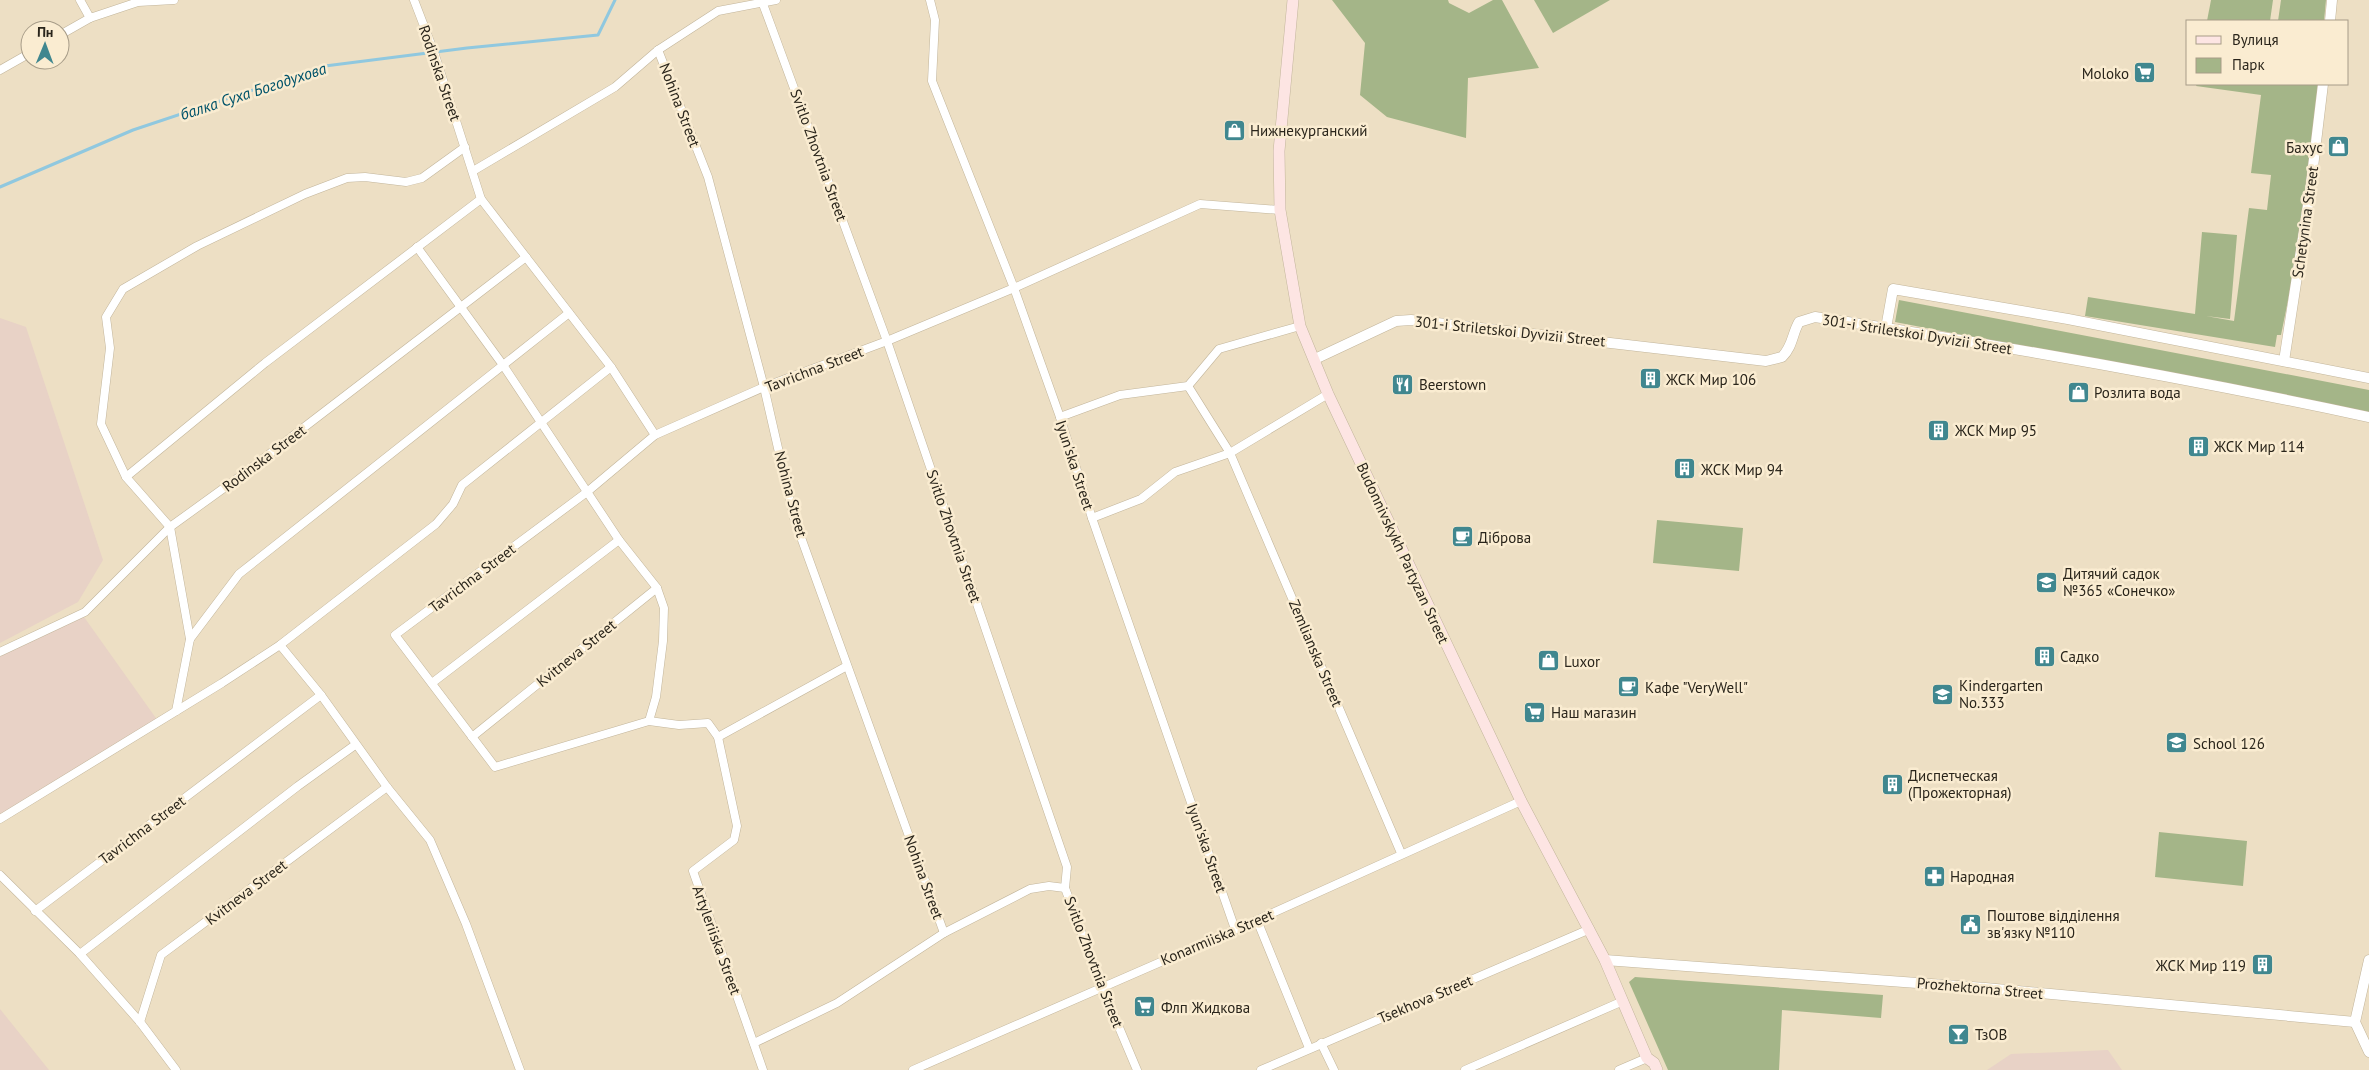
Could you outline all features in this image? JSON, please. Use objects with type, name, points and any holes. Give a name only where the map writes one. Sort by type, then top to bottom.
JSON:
[{"type":"main road","name":"Budonnivskykh Partyzan Street","points":[[1293,0],[1280,150],[1280,210],[1300,326],[1328,394],[1521,801],[1590,929],[1647,1058],[1654,1063],[1657,1070]]},
{"type":"street","points":[[80,0],[90,18]]},
{"type":"street","points":[[70,29],[90,18],[139,1],[174,0]]},
{"type":"street","name":"Rodinska Street","points":[[414,0],[434,52],[481,199],[611,367],[655,435]]},
{"type":"street","points":[[473,171],[615,87],[658,50],[718,11],[763,4],[776,0]]},
{"type":"street","name":"Iyun'ska Street","points":[[930,0],[935,20],[932,81],[1014,288],[1235,929]]},
{"type":"street","points":[[2330,20],[2332,0]]},
{"type":"street","name":"Svitlo Zhovtnia Street","points":[[763,4],[887,340],[1067,867],[1066,888],[1102,987],[1138,1070]]},
{"type":"street","name":"Nohina Street","points":[[658,50],[708,177],[764,387],[794,518],[944,932]]},
{"type":"street","points":[[0,70],[20,59]]},
{"type":"street","name":"Schetynina Street","points":[[2284,360],[2310,192],[2323,85]]},
{"type":"street","points":[[176,711],[190,639],[170,527],[126,477],[101,424],[110,348],[106,317],[123,289],[197,246],[306,194],[347,178],[365,177],[414,181],[422,178],[465,147]]},
{"type":"street","points":[[126,477],[264,363],[481,199]]},
{"type":"street","name":"Tavrichna Street","points":[[432,683],[396,635],[586,492],[655,435],[764,387],[887,340],[1014,288],[1200,204],[1280,210]]},
{"type":"street","points":[[417,247],[503,365],[618,540],[657,588],[664,608],[663,641],[656,697],[649,721]]},
{"type":"street","name":"Rodinska Street","points":[[0,652],[85,612],[170,527],[242,475],[526,256]]},
{"type":"street","points":[[1886,328],[1893,289],[2068,319],[2369,378]]},
{"type":"street","points":[[190,639],[239,574],[569,313]]},
{"type":"street","name":"301-i Striletskoi Dyvizii Street","points":[[1315,359],[1396,321],[1411,320],[1766,360],[1782,357],[1788,351],[1798,322],[1805,318],[1815,318],[1886,328],[2280,398],[2369,417]]},
{"type":"street","points":[[1060,417],[1120,395],[1188,386],[1219,349],[1300,326]]},
{"type":"street","points":[[0,820],[280,645],[436,524],[453,504],[462,485],[611,367]]},
{"type":"street","name":"Zemlianska Street","points":[[1188,386],[1230,453],[1401,853]]},
{"type":"street","points":[[1092,518],[1142,499],[1175,472],[1230,453],[1328,394]]},
{"type":"street","points":[[618,540],[432,683],[495,768],[649,721],[679,725],[708,723],[718,737],[847,666]]},
{"type":"street","name":"Kvitneva Street","points":[[472,737],[657,588]]},
{"type":"street","points":[[280,645],[321,695],[355,745],[430,840],[466,924],[520,1070]]},
{"type":"street","name":"Tavrichna Street","points":[[35,911],[321,695]]},
{"type":"street","name":"Artyleriiska Street","points":[[718,737],[737,826],[734,840],[693,871],[754,1043]]},
{"type":"street","points":[[80,954],[298,786],[355,745]]},
{"type":"street","name":"Kvitneva Street","points":[[140,1022],[161,955],[387,787]]},
{"type":"street","name":"Konarmiiska Street","points":[[913,1070],[1256,920],[1401,853],[1521,801]]},
{"type":"street","points":[[0,875],[80,954],[140,1022],[176,1070]]},
{"type":"street","points":[[763,1070],[754,1043],[836,1003],[944,932],[1030,889],[1049,886],[1066,888]]},
{"type":"street","points":[[1256,920],[1309,1048]]},
{"type":"street","name":"Tsekhova Street","points":[[1261,1070],[1590,929]]},
{"type":"street","name":"Prozhektorna Street","points":[[1605,960],[1985,988],[2356,1022]]},
{"type":"street","points":[[2369,960],[2356,1022],[2369,1052]]},
{"type":"street","points":[[1465,1070],[1623,1000]]},
{"type":"street","points":[[1321,1043],[1334,1070]]},
{"type":"street","points":[[1619,1070],[1647,1058]]},
{"type":"shaded area","points":[[0,318],[26,327],[103,560],[78,602],[0,643]]},
{"type":"shaded area","points":[[84,617],[158,721],[0,816],[0,652]]},
{"type":"shaded area","points":[[0,1009],[49,1070],[0,1070]]},
{"type":"shaded area","points":[[2108,1050],[2122,1070],[1987,1070],[2011,1054]]},
{"type":"green space","points":[[1332,0],[1448,0],[1449,3],[1469,13],[1493,0],[1502,0],[1539,68],[1468,78],[1466,138],[1387,117],[1360,95],[1365,43]]},
{"type":"green space","points":[[1534,0],[1610,0],[1553,33]]},
{"type":"green space","points":[[2211,0],[2273,0],[2270,20],[2207,20]]},
{"type":"green space","points":[[2281,0],[2326,0],[2324,20],[2278,20]]},
{"type":"green space","points":[[2319,85],[2310,192],[2281,335],[2277,335],[2275,347],[2085,316],[2088,297],[2195,314],[2202,232],[2237,235],[2230,319],[2206,316],[2234,321],[2249,208],[2267,210],[2271,175],[2251,173],[2261,95],[2196,86]]},
{"type":"green space","points":[[1899,300],[2369,390],[2369,413],[1895,322]]},
{"type":"green space","points":[[1657,520],[1743,528],[1739,571],[1653,563]]},
{"type":"green space","points":[[2159,832],[2247,841],[2243,886],[2155,877]]},
{"type":"green space","points":[[1635,977],[1883,995],[1881,1018],[1782,1010],[1779,1070],[1668,1070],[1629,982]]},
{"type":"waterway","name":"балка Суха Богодухова","points":[[0,187],[133,130],[325,66],[467,48],[598,35],[615,0]]},
{"type":"place","name":"Moloko","points":[[2145,73]]},
{"type":"place","name":"Нижнекурганский","points":[[1234,130]]},
{"type":"place","name":"Бахус","points":[[2339,147]]},
{"type":"place","name":"ЖСК Мир 106","points":[[1650,379]]},
{"type":"place","name":"Beerstown","points":[[1403,384]]},
{"type":"place","name":"Розлита вода","points":[[2078,392]]},
{"type":"place","name":"ЖСК Мир 95","points":[[1939,430]]},
{"type":"place","name":"ЖСК Мир 114","points":[[2198,446]]},
{"type":"place","name":"ЖСК Мир 94","points":[[1685,469]]},
{"type":"place","name":"Діброва","points":[[1462,537]]},
{"type":"place","name":"Дитячий садок №365 «Сонечко»","points":[[2047,582]]},
{"type":"place","name":"Садко","points":[[2044,656]]},
{"type":"place","name":"Luxor","points":[[1548,661]]},
{"type":"place","name":"Кафе \"VeryWell\"","points":[[1629,687]]},
{"type":"place","name":"Kindergarten No.333","points":[[1943,694]]},
{"type":"place","name":"Наш магазин","points":[[1535,712]]},
{"type":"place","name":"School 126","points":[[2177,743]]},
{"type":"place","name":"Диспетческая (Прожекторная)","points":[[1892,784]]},
{"type":"place","name":"Народная","points":[[1934,876]]},
{"type":"place","name":"Поштове відділення зв'язку №110","points":[[1971,924]]},
{"type":"place","name":"ЖСК Мир 119","points":[[2262,965]]},
{"type":"place","name":"Флп Жидкова","points":[[1145,1007]]},
{"type":"place","name":"ТзОВ","points":[[1959,1034]]}]
